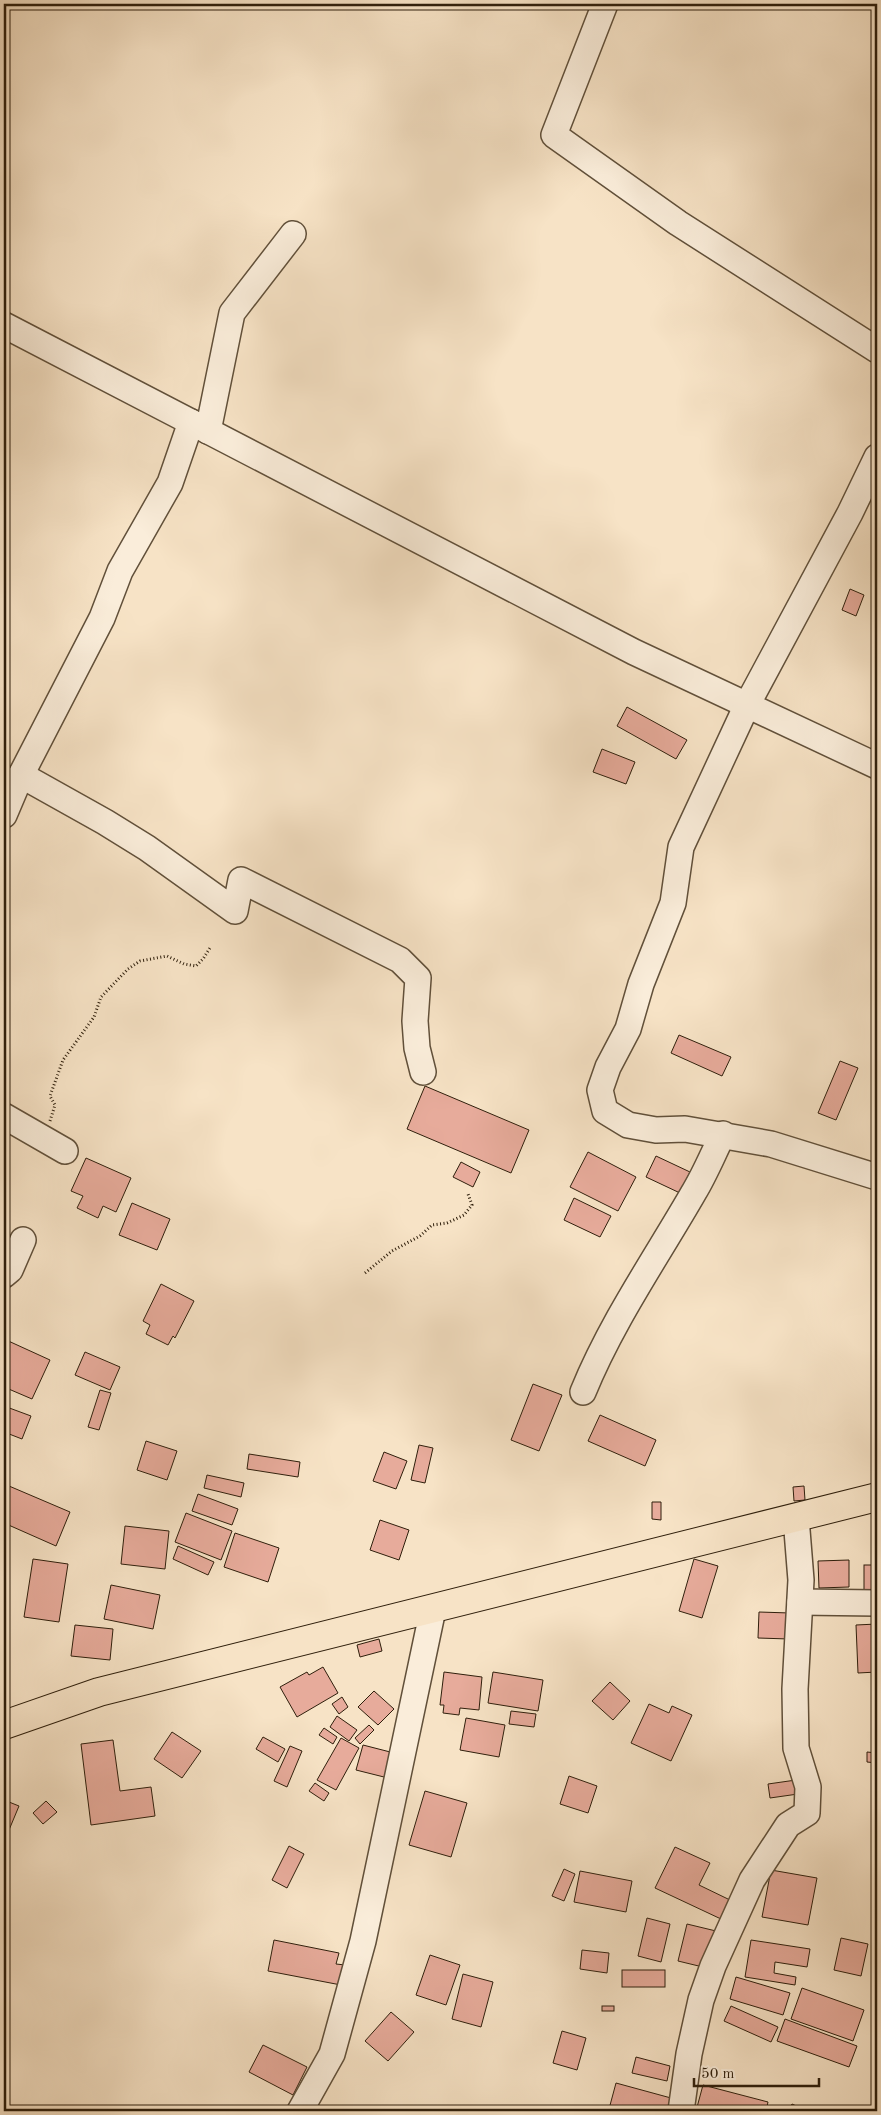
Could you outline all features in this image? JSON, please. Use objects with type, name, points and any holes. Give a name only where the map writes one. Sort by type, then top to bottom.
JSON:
[{"type":"main road","points":[[4,1725],[99,1692],[877,1497]]},
{"type":"street","points":[[605,4],[554,134],[678,223],[877,350]]},
{"type":"street","points":[[4,815],[21,775],[102,618],[120,572],[199,427],[232,313],[293,234]]},
{"type":"street","points":[[4,325],[634,652],[877,766]]},
{"type":"street","points":[[877,457],[850,513],[747,705],[682,847],[673,902],[641,984],[628,1028],[608,1067],[600,1090],[605,1111],[628,1125],[656,1130],[684,1129],[723,1134],[771,1144],[877,1177]]},
{"type":"street","points":[[21,775],[147,848],[235,911],[241,880],[400,960],[418,978],[415,1021],[417,1048],[423,1072]]},
{"type":"street","points":[[4,1116],[56,1145]]},
{"type":"street","points":[[583,1392],[594,1365],[695,1190],[723,1134]]},
{"type":"street","points":[[4,1275],[10,1270],[23,1240]]},
{"type":"street","points":[[682,2111],[690,2054],[701,2000],[712,1966],[752,1880],[788,1825],[807,1813],[808,1787],[796,1748],[795,1689],[801,1580],[796,1518]]},
{"type":"street","points":[[800,1602],[877,1603]]},
{"type":"street","points":[[300,2111],[332,2054],[363,1941],[433,1609]]},
{"type":"path","points":[[56,1145],[50,1134],[50,1119],[55,1105],[50,1096],[63,1060],[94,1017],[101,997],[128,969],[140,961],[167,956],[184,964],[196,966],[203,960],[210,948]]},
{"type":"path","points":[[366,1273],[392,1251],[420,1236],[432,1225],[447,1223],[464,1214],[472,1205],[468,1194]]},
{"type":"building","points":[[850,589],[864,595],[856,616],[842,610]]},
{"type":"building","points":[[627,707],[687,740],[676,759],[617,726]]},
{"type":"building","points":[[602,749],[635,762],[626,784],[593,772]]},
{"type":"building","points":[[679,1035],[731,1057],[722,1076],[671,1053]]},
{"type":"building","points":[[840,1061],[858,1068],[836,1120],[818,1113]]},
{"type":"building","points":[[425,1086],[529,1130],[511,1173],[407,1129]]},
{"type":"building","points":[[588,1152],[636,1177],[618,1211],[570,1187]]},
{"type":"building","points":[[656,1156],[690,1172],[680,1193],[646,1177]]},
{"type":"building","points":[[86,1158],[131,1178],[116,1212],[103,1206],[98,1218],[77,1208],[83,1196],[71,1191]]},
{"type":"building","points":[[461,1162],[480,1172],[473,1187],[453,1177]]},
{"type":"building","points":[[574,1198],[611,1216],[600,1237],[564,1220]]},
{"type":"building","points":[[132,1203],[170,1219],[157,1250],[119,1235]]},
{"type":"building","points":[[161,1284],[194,1301],[175,1338],[173,1336],[168,1345],[146,1334],[150,1325],[143,1321]]},
{"type":"building","points":[[4,1339],[50,1360],[32,1399],[4,1387]]},
{"type":"building","points":[[85,1352],[120,1367],[110,1390],[75,1375]]},
{"type":"building","points":[[533,1384],[562,1395],[539,1451],[511,1440]]},
{"type":"building","points":[[100,1390],[111,1393],[99,1430],[88,1427]]},
{"type":"building","points":[[4,1406],[31,1416],[22,1439],[4,1432]]},
{"type":"building","points":[[600,1415],[656,1440],[645,1466],[588,1441]]},
{"type":"building","points":[[146,1441],[177,1451],[167,1480],[137,1470]]},
{"type":"building","points":[[419,1445],[433,1448],[425,1483],[411,1480]]},
{"type":"building","points":[[384,1452],[407,1461],[396,1489],[373,1481]]},
{"type":"building","points":[[249,1454],[300,1462],[298,1477],[247,1469]]},
{"type":"building","points":[[207,1475],[244,1483],[241,1497],[204,1488]]},
{"type":"building","points":[[9,1486],[70,1512],[56,1546],[4,1523],[4,1499]]},
{"type":"building","points":[[804,1486],[805,1500],[794,1501],[793,1487]]},
{"type":"building","points":[[198,1494],[238,1509],[232,1525],[192,1511]]},
{"type":"building","points":[[652,1502],[661,1502],[661,1520],[652,1519]]},
{"type":"building","points":[[186,1513],[232,1531],[221,1560],[175,1542]]},
{"type":"building","points":[[380,1520],[409,1530],[399,1560],[370,1550]]},
{"type":"building","points":[[125,1526],[169,1531],[165,1569],[121,1564]]},
{"type":"building","points":[[235,1533],[279,1548],[268,1582],[224,1567]]},
{"type":"building","points":[[178,1546],[214,1562],[208,1575],[173,1559]]},
{"type":"building","points":[[33,1559],[68,1564],[59,1622],[24,1617]]},
{"type":"building","points":[[694,1559],[718,1566],[702,1618],[679,1611]]},
{"type":"building","points":[[849,1560],[849,1587],[819,1588],[818,1561]]},
{"type":"building","points":[[864,1565],[877,1565],[877,1591],[864,1591]]},
{"type":"building","points":[[111,1585],[160,1595],[153,1629],[104,1619]]},
{"type":"building","points":[[759,1612],[790,1613],[789,1639],[758,1638]]},
{"type":"building","points":[[877,1624],[877,1672],[858,1673],[856,1625]]},
{"type":"building","points":[[75,1625],[113,1629],[110,1660],[71,1656]]},
{"type":"building","points":[[379,1639],[382,1651],[360,1657],[357,1645]]},
{"type":"building","points":[[323,1667],[338,1693],[297,1717],[280,1687],[307,1672],[309,1675]]},
{"type":"building","points":[[444,1672],[482,1677],[479,1710],[460,1708],[459,1715],[443,1713],[444,1705],[440,1705]]},
{"type":"building","points":[[493,1672],[543,1680],[538,1711],[488,1703]]},
{"type":"building","points":[[610,1682],[630,1701],[613,1720],[592,1701]]},
{"type":"building","points":[[374,1691],[394,1709],[378,1725],[358,1707]]},
{"type":"building","points":[[342,1697],[348,1707],[339,1714],[332,1704]]},
{"type":"building","points":[[649,1704],[669,1713],[672,1706],[692,1715],[671,1761],[631,1743]]},
{"type":"building","points":[[511,1711],[536,1714],[534,1727],[509,1724]]},
{"type":"building","points":[[337,1716],[357,1730],[349,1741],[330,1727]]},
{"type":"building","points":[[466,1718],[505,1725],[499,1757],[460,1750]]},
{"type":"building","points":[[369,1725],[374,1730],[360,1744],[355,1738]]},
{"type":"building","points":[[324,1728],[337,1737],[333,1744],[319,1735]]},
{"type":"building","points":[[172,1732],[201,1751],[182,1778],[154,1759]]},
{"type":"building","points":[[263,1737],[285,1749],[278,1762],[256,1749]]},
{"type":"building","points":[[341,1738],[359,1748],[336,1790],[317,1780]]},
{"type":"building","points":[[113,1740],[120,1791],[151,1787],[155,1816],[91,1825],[81,1744]]},
{"type":"building","points":[[363,1745],[398,1754],[392,1779],[356,1770]]},
{"type":"building","points":[[290,1746],[302,1751],[287,1787],[274,1781]]},
{"type":"building","points":[[867,1752],[877,1753],[877,1763],[867,1762]]},
{"type":"building","points":[[569,1776],[597,1786],[588,1813],[560,1804]]},
{"type":"building","points":[[796,1780],[798,1794],[770,1798],[768,1784]]},
{"type":"building","points":[[315,1783],[329,1793],[324,1801],[309,1791]]},
{"type":"building","points":[[425,1791],[467,1803],[451,1857],[409,1845]]},
{"type":"building","points":[[4,1800],[19,1806],[4,1842]]},
{"type":"building","points":[[46,1801],[57,1812],[43,1824],[33,1813]]},
{"type":"building","points":[[289,1846],[304,1854],[287,1888],[272,1880]]},
{"type":"building","points":[[675,1847],[710,1863],[699,1885],[730,1900],[721,1919],[655,1888]]},
{"type":"building","points":[[564,1869],[575,1874],[564,1901],[552,1896]]},
{"type":"building","points":[[771,1870],[817,1878],[808,1925],[762,1917]]},
{"type":"building","points":[[580,1871],[632,1881],[626,1912],[574,1902]]},
{"type":"building","points":[[647,1918],[670,1924],[661,1962],[638,1956]]},
{"type":"building","points":[[687,1924],[716,1931],[707,1968],[678,1961]]},
{"type":"building","points":[[841,1938],[868,1944],[861,1976],[834,1970]]},
{"type":"building","points":[[274,1940],[339,1953],[336,1964],[345,1965],[341,1985],[268,1971]]},
{"type":"building","points":[[751,1940],[810,1949],[807,1967],[775,1962],[774,1973],[796,1977],[795,1985],[745,1977]]},
{"type":"building","points":[[582,1950],[609,1953],[607,1973],[580,1969]]},
{"type":"building","points":[[430,1955],[460,1965],[446,2005],[416,1995]]},
{"type":"building","points":[[622,1970],[665,1970],[665,1987],[622,1987]]},
{"type":"building","points":[[463,1974],[493,1982],[481,2027],[452,2019]]},
{"type":"building","points":[[736,1977],[790,1993],[783,2015],[730,1999]]},
{"type":"building","points":[[802,1988],[864,2010],[853,2041],[791,2019]]},
{"type":"building","points":[[602,2006],[614,2006],[614,2011],[602,2011]]},
{"type":"building","points":[[731,2006],[778,2027],[771,2042],[724,2021]]},
{"type":"building","points":[[391,2012],[414,2032],[388,2061],[365,2041]]},
{"type":"building","points":[[785,2019],[857,2046],[849,2067],[777,2041]]},
{"type":"building","points":[[562,2031],[586,2038],[577,2070],[553,2063]]},
{"type":"building","points":[[263,2045],[307,2067],[293,2095],[249,2072]]},
{"type":"building","points":[[636,2057],[670,2066],[667,2081],[632,2073]]},
{"type":"building","points":[[616,2083],[671,2098],[668,2111],[615,2111],[609,2109]]},
{"type":"building","points":[[703,2085],[768,2102],[766,2111],[696,2111]]},
{"type":"building","points":[[792,2104],[807,2111],[788,2111]]}]
